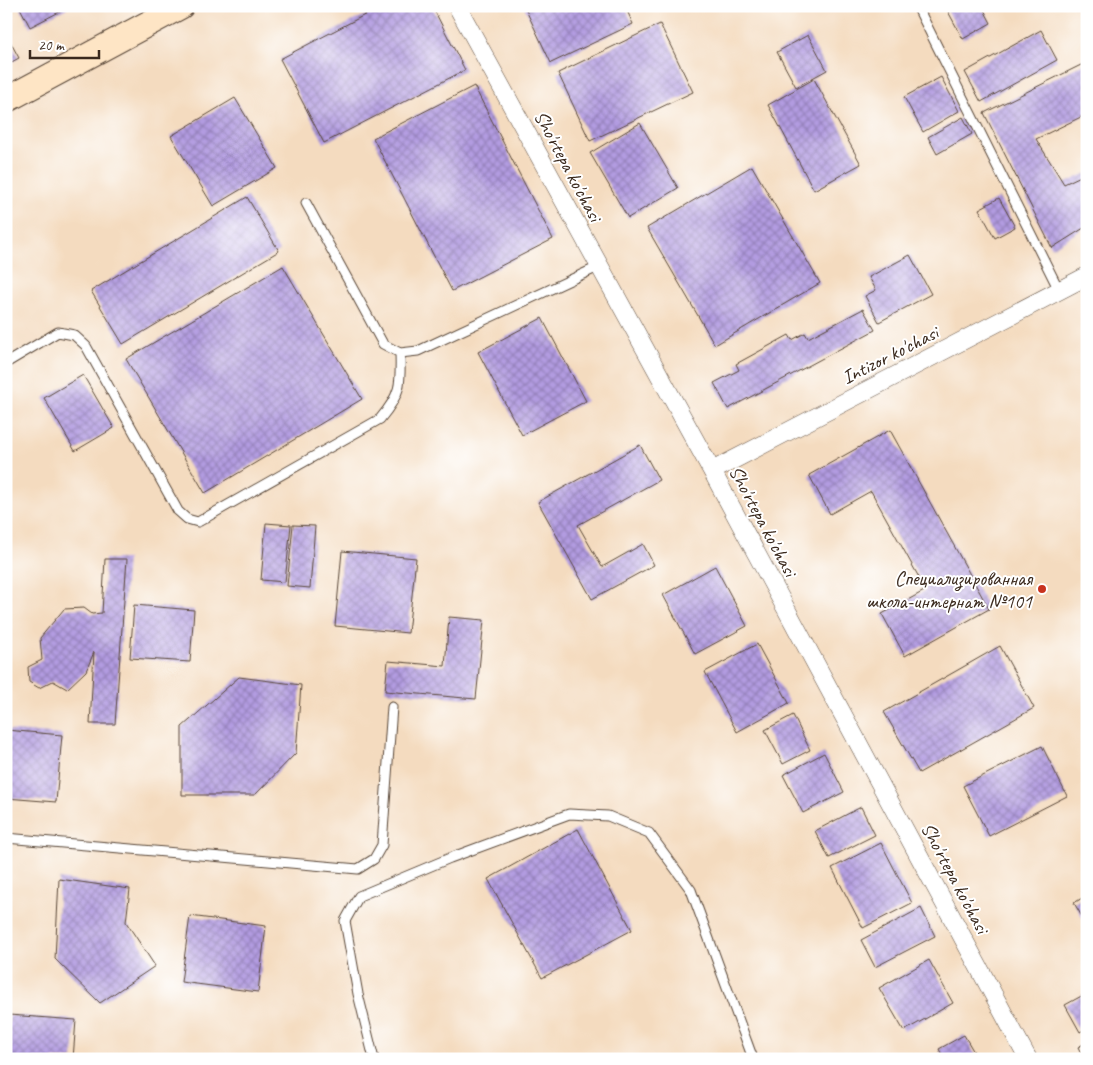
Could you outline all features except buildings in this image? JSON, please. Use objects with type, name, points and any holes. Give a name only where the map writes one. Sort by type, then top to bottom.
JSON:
[{"type":"street","points":[[6,100],[181,6]]},
{"type":"street","name":"Sho'rtepa ko'chasi","points":[[457,6],[598,267],[712,471],[1028,1059]]},
{"type":"street","name":"Intizor ko'chasi","points":[[712,471],[1087,276]]},
{"type":"lane","points":[[917,6],[1059,290]]},
{"type":"lane","points":[[306,203],[382,344],[400,353],[418,351],[598,267]]},
{"type":"lane","points":[[6,363],[58,332],[74,335],[86,346],[178,511],[187,519],[198,522],[380,419],[393,404],[400,384],[400,353]]},
{"type":"lane","points":[[6,838],[358,869],[374,859],[382,846],[392,707]]},
{"type":"lane","points":[[374,1059],[358,994],[345,921],[359,896],[450,858],[570,814],[608,816],[649,833],[691,890],[752,1056]]},
{"type":"place","name":"Специализированная школа-интернат №101","points":[[1042,589]]}]
